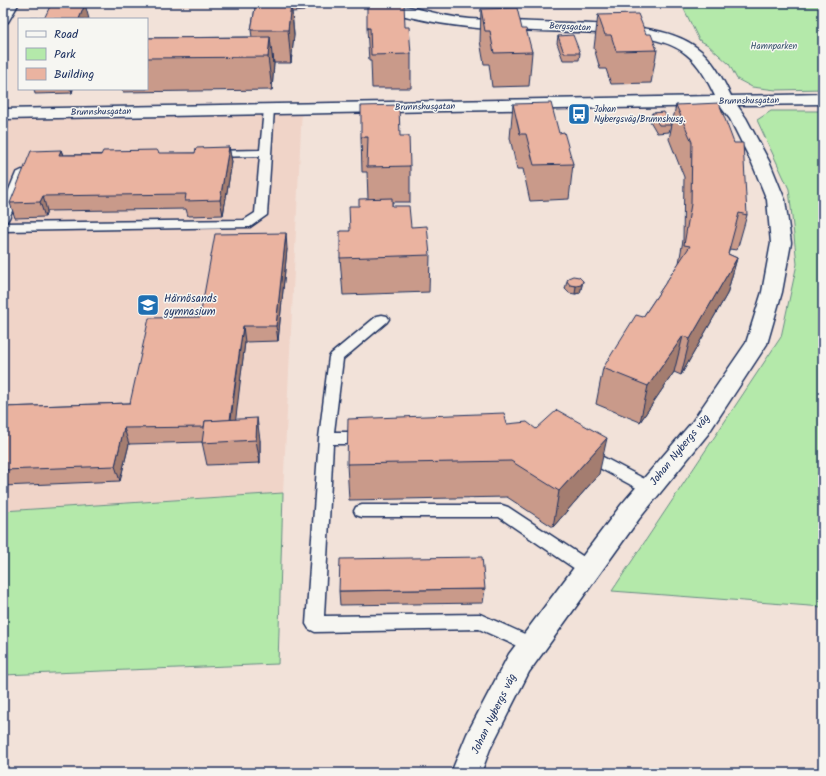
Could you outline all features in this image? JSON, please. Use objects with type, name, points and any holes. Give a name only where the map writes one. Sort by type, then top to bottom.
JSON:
[{"type":"street","points":[[3,19],[12,3]]},
{"type":"street","name":"Bergsgatan","points":[[385,3],[396,9],[418,15],[468,23],[607,29],[647,34],[673,41],[691,50],[711,71],[725,101]]},
{"type":"street","name":"Brunnshusgatan","points":[[3,114],[823,99]]},
{"type":"street","name":"Johan Nybergs väg","points":[[466,773],[477,744],[519,663],[587,568],[649,488],[700,428],[756,344],[772,292],[780,243],[776,200],[761,163],[748,137],[738,118],[725,101]]},
{"type":"lane","points":[[3,227],[246,224],[262,215],[269,109]]},
{"type":"lane","points":[[203,154],[266,153]]},
{"type":"lane","points":[[3,218],[26,164]]},
{"type":"lane","points":[[382,319],[336,357],[326,438],[315,624],[480,621],[532,645]]},
{"type":"lane","points":[[326,438],[381,438]]},
{"type":"lane","points":[[577,449],[649,488]]},
{"type":"lane","points":[[362,511],[502,511],[587,568]]},
{"type":"shaded area","name":"Härnösands gymnasium","points":[[302,109],[283,493],[3,511],[3,118]]},
{"type":"green space","name":"Hamnparken","points":[[681,3],[823,3],[823,89],[776,90],[752,87],[737,79],[729,64],[708,45],[699,40]]},
{"type":"green space","points":[[771,111],[823,111],[823,607],[612,591],[781,337],[797,264],[789,189],[757,120]]},
{"type":"green space","points":[[283,493],[278,664],[3,675],[3,511]]},
{"type":"building","points":[[256,3],[291,3],[288,30],[251,30]]},
{"type":"building","points":[[367,3],[404,3],[405,27],[409,27],[411,54],[371,55],[370,28],[367,28]]},
{"type":"building","points":[[51,4],[85,4],[79,18],[44,18]]},
{"type":"building","points":[[517,8],[522,29],[526,29],[532,52],[494,53],[490,31],[485,31],[481,9]]},
{"type":"building","points":[[638,14],[646,34],[651,34],[657,50],[616,51],[611,35],[605,35],[598,15]]},
{"type":"building","points":[[573,35],[580,53],[564,53],[558,36]]},
{"type":"building","points":[[270,37],[268,57],[148,58],[148,38]]},
{"type":"building","points":[[551,103],[559,133],[564,132],[573,164],[534,165],[526,134],[520,134],[513,104]]},
{"type":"building","points":[[719,103],[734,143],[743,143],[747,215],[739,213],[728,254],[737,258],[690,339],[683,336],[648,386],[603,368],[636,315],[643,317],[690,246],[684,245],[691,204],[692,142],[676,105]]},
{"type":"building","points":[[399,105],[400,136],[409,136],[410,166],[367,167],[368,137],[361,137],[361,106]]},
{"type":"building","points":[[664,112],[671,125],[659,125],[652,113]]},
{"type":"building","points":[[229,147],[220,200],[185,201],[186,194],[43,196],[40,202],[10,203],[31,151],[61,150],[59,155],[101,155],[103,151],[157,150],[159,153],[195,153],[196,148]]},
{"type":"building","points":[[392,198],[392,206],[409,206],[411,227],[427,226],[430,255],[340,258],[340,231],[350,231],[349,206],[359,206],[359,199]]},
{"type":"building","points":[[286,233],[276,326],[243,326],[230,420],[205,421],[204,427],[124,428],[115,466],[3,470],[3,407],[130,403],[149,318],[200,317],[215,234]]},
{"type":"building","points":[[573,276],[579,277],[583,281],[581,285],[570,285],[567,281],[568,278]]},
{"type":"building","points":[[557,410],[607,438],[559,491],[511,461],[347,464],[348,419],[504,413],[507,424],[527,422],[536,429]]},
{"type":"building","points":[[257,418],[256,440],[202,443],[205,421]]},
{"type":"building","points":[[482,557],[485,589],[339,591],[340,559]]},
{"type":"place","name":"Johan Nybergsväg/Brunnshusg.","points":[[579,114]]},
{"type":"place","name":"Härnösands gymnasium","points":[[148,305]]}]
